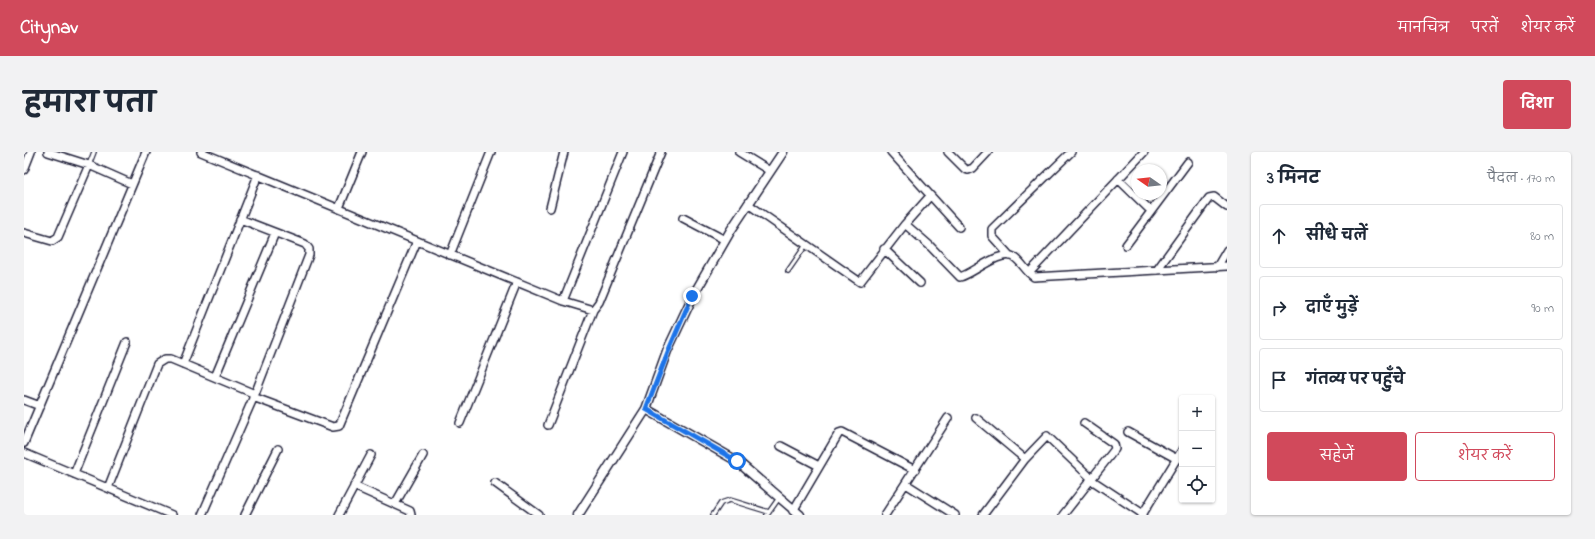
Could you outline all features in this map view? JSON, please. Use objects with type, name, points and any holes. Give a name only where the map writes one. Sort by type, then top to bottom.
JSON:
[{"type":"street","points":[[24,170],[31,152]]},
{"type":"street","points":[[48,152],[57,153],[89,165],[132,184]]},
{"type":"street","points":[[24,443],[146,152]]},
{"type":"street","points":[[338,208],[362,152]]},
{"type":"street","points":[[450,255],[491,152]]},
{"type":"street","points":[[550,208],[564,152]]},
{"type":"street","points":[[562,301],[623,152]]},
{"type":"street","points":[[548,425],[593,310],[599,302],[661,152]]},
{"type":"street","points":[[739,152],[770,171]]},
{"type":"street","points":[[578,515],[646,409],[692,296],[725,240],[783,152]]},
{"type":"street","points":[[891,152],[959,227]]},
{"type":"street","points":[[948,152],[964,169],[968,170],[973,168],[988,152]]},
{"type":"street","points":[[1071,152],[992,229],[992,236],[1010,256],[1016,259],[1029,273],[1038,277],[1227,266]]},
{"type":"street","points":[[1029,273],[1144,152]]},
{"type":"street","points":[[204,153],[562,301],[593,310]]},
{"type":"street","points":[[1126,245],[1188,162]]},
{"type":"street","points":[[24,233],[52,241],[58,237],[89,165]]},
{"type":"street","points":[[183,364],[258,175]]},
{"type":"street","points":[[1118,180],[1151,211]]},
{"type":"street","points":[[748,204],[860,282],[904,224],[930,196]]},
{"type":"street","points":[[1157,270],[1209,198],[1214,197],[1227,206]]},
{"type":"street","points":[[683,218],[725,240]]},
{"type":"street","points":[[202,515],[254,395],[310,255],[309,249],[305,244],[240,219]]},
{"type":"street","points":[[904,224],[908,225],[960,277],[994,260],[1010,256]]},
{"type":"street","points":[[215,377],[275,233]]},
{"type":"street","points":[[108,488],[157,364],[165,359],[183,364],[333,427],[339,426],[417,241]]},
{"type":"street","points":[[884,249],[920,283]]},
{"type":"street","points":[[1217,267],[1227,250]]},
{"type":"street","points":[[460,422],[517,282]]},
{"type":"street","points":[[74,474],[127,342]]},
{"type":"street","points":[[24,400],[40,406]]},
{"type":"street","points":[[646,409],[737,461],[797,513],[819,466],[839,433],[844,432],[915,470]]},
{"type":"street","points":[[885,515],[948,418]]},
{"type":"street","points":[[976,418],[1025,459]]},
{"type":"street","points":[[1063,515],[1115,446],[1084,423]]},
{"type":"street","points":[[1128,432],[1177,459]]},
{"type":"street","points":[[983,515],[1025,459],[1047,436],[1090,479],[1142,514],[1179,455]]},
{"type":"street","points":[[781,446],[819,466]]},
{"type":"street","points":[[245,515],[278,449]]},
{"type":"street","points":[[24,452],[172,515]]},
{"type":"street","points":[[339,515],[371,455]]},
{"type":"street","points":[[395,504],[423,455]]},
{"type":"street","points":[[495,483],[539,515]]},
{"type":"street","points":[[906,484],[955,515]]},
{"type":"street","points":[[354,486],[395,504],[410,512],[412,515]]},
{"type":"lane","points":[[89,165],[94,152]]},
{"type":"lane","points":[[788,271],[806,245]]},
{"type":"lane","points":[[713,515],[721,503],[730,500],[768,514],[779,498]]},
{"type":"route","points":[[692,296],[646,409],[737,461]]}]
